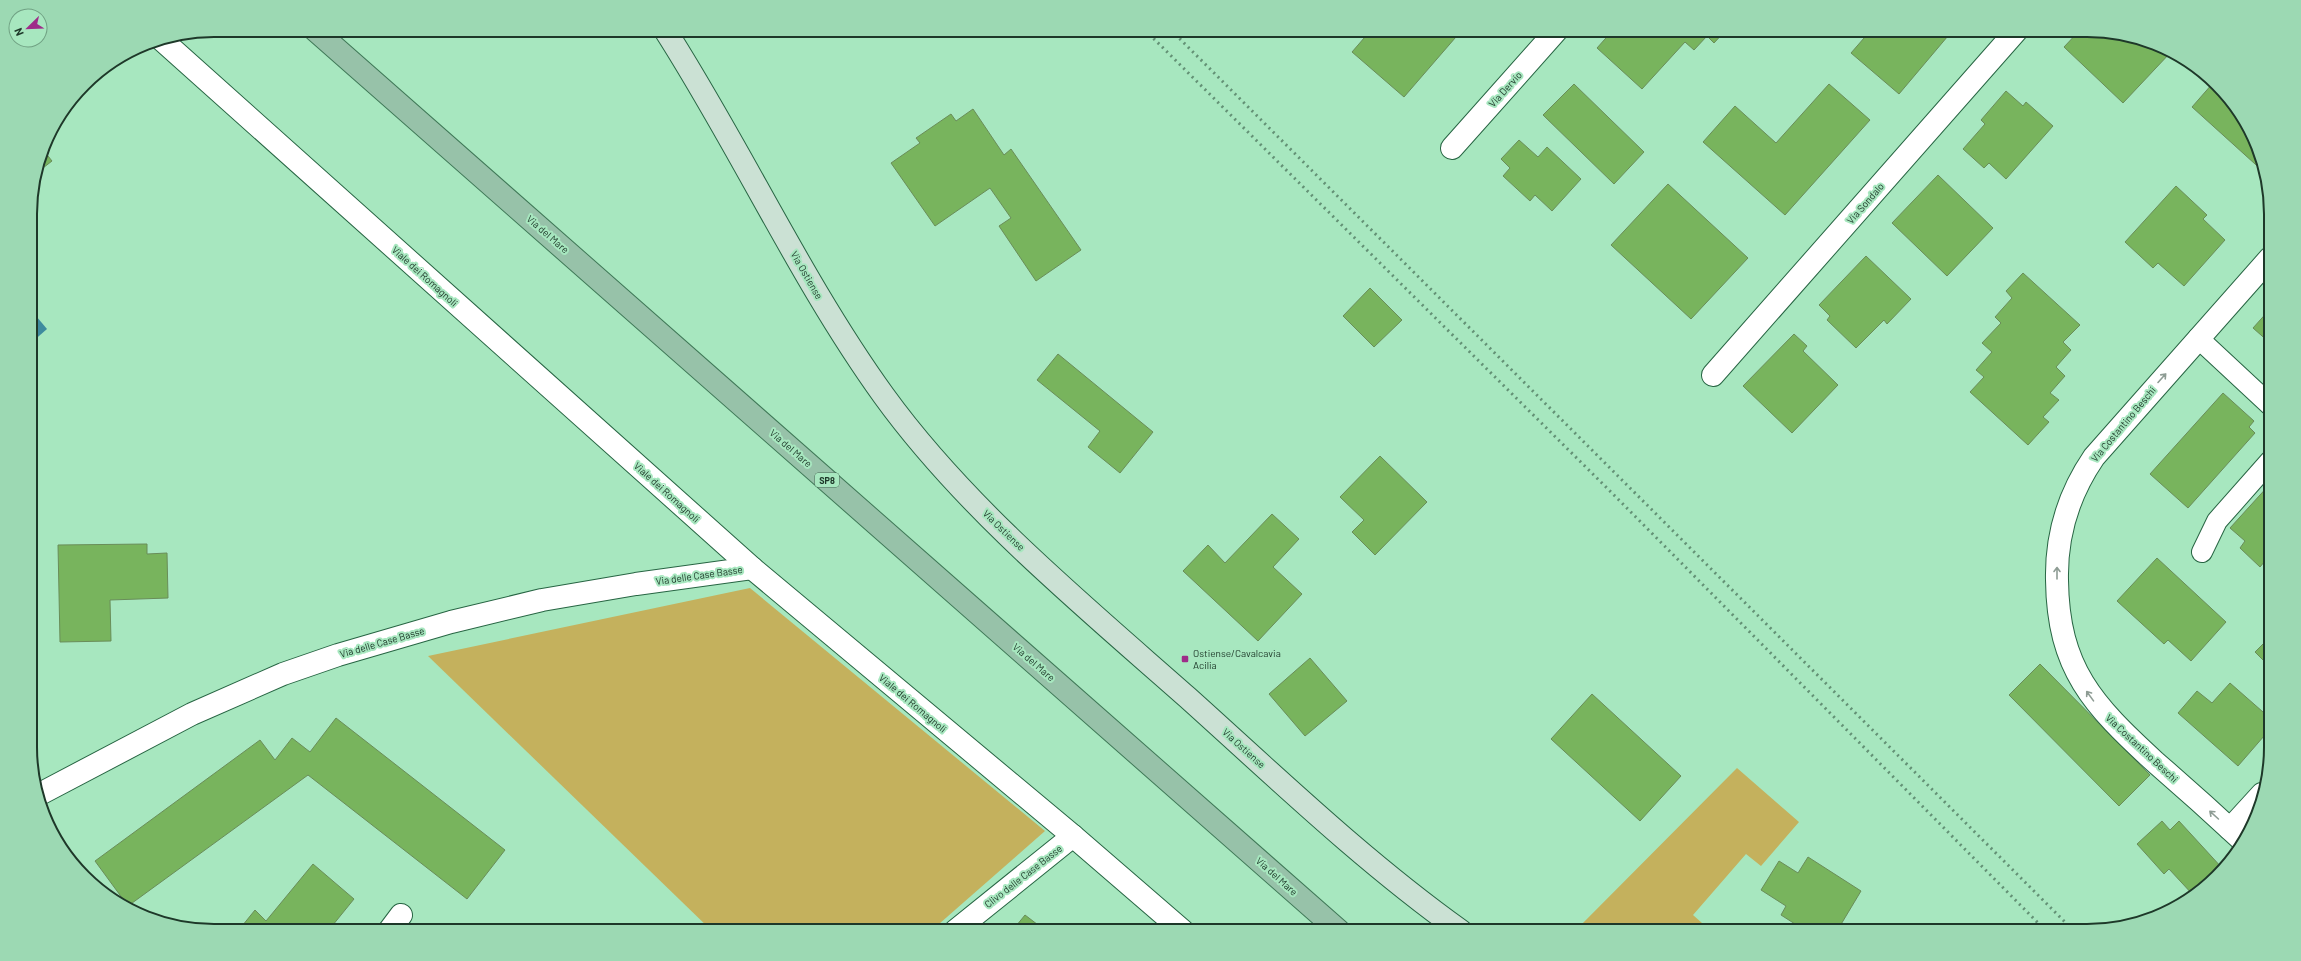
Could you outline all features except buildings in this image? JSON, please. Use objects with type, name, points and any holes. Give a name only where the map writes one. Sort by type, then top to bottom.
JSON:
[{"type":"main road","name":"Via del Mare","points":[[323,37],[1331,924]]},
{"type":"main road","name":"Via Ostiense","points":[[669,37],[813,286],[860,363],[927,451],[985,513],[1079,601],[1344,837],[1413,895],[1451,924]]},
{"type":"street","name":"Via Dervio","points":[[1452,148],[1551,37]]},
{"type":"street","name":"Via Sondalo","points":[[1712,375],[2012,37]]},
{"type":"street","name":"Viale dei Romagnoli","points":[[166,44],[752,568],[1073,836],[1175,924]]},
{"type":"street","name":"Via Costantino Beschi","points":[[2237,835],[2114,724],[2094,700],[2071,661],[2064,642],[2057,602],[2057,558],[2061,529],[2068,505],[2084,472],[2108,439],[2264,265]]},
{"type":"street","name":"Via delle Case Basse","points":[[43,792],[192,714],[283,674],[338,655],[451,622],[542,600],[636,584],[752,568]]},
{"type":"street","points":[[2237,835],[2251,812]]},
{"type":"street","name":"Clivo delle Case Basse","points":[[964,924],[1073,836]]},
{"type":"lane","points":[[2198,338],[2264,399]]},
{"type":"lane","points":[[2202,552],[2216,521],[2264,468]]},
{"type":"shaded area","points":[[750,588],[1045,831],[939,924],[705,924],[428,656]]},
{"type":"shaded area","points":[[1737,768],[1799,822],[1761,866],[1746,854],[1693,915],[1703,924],[1582,924]]},
{"type":"water","points":[[37,317],[47,329],[37,338]]},
{"type":"railway","points":[[1152,37],[1613,494],[2039,924]]},
{"type":"railway","points":[[1178,37],[2067,924]]},
{"type":"place","name":"Ostiense/Cavalcavia Acilia","points":[[1185,659]]}]
